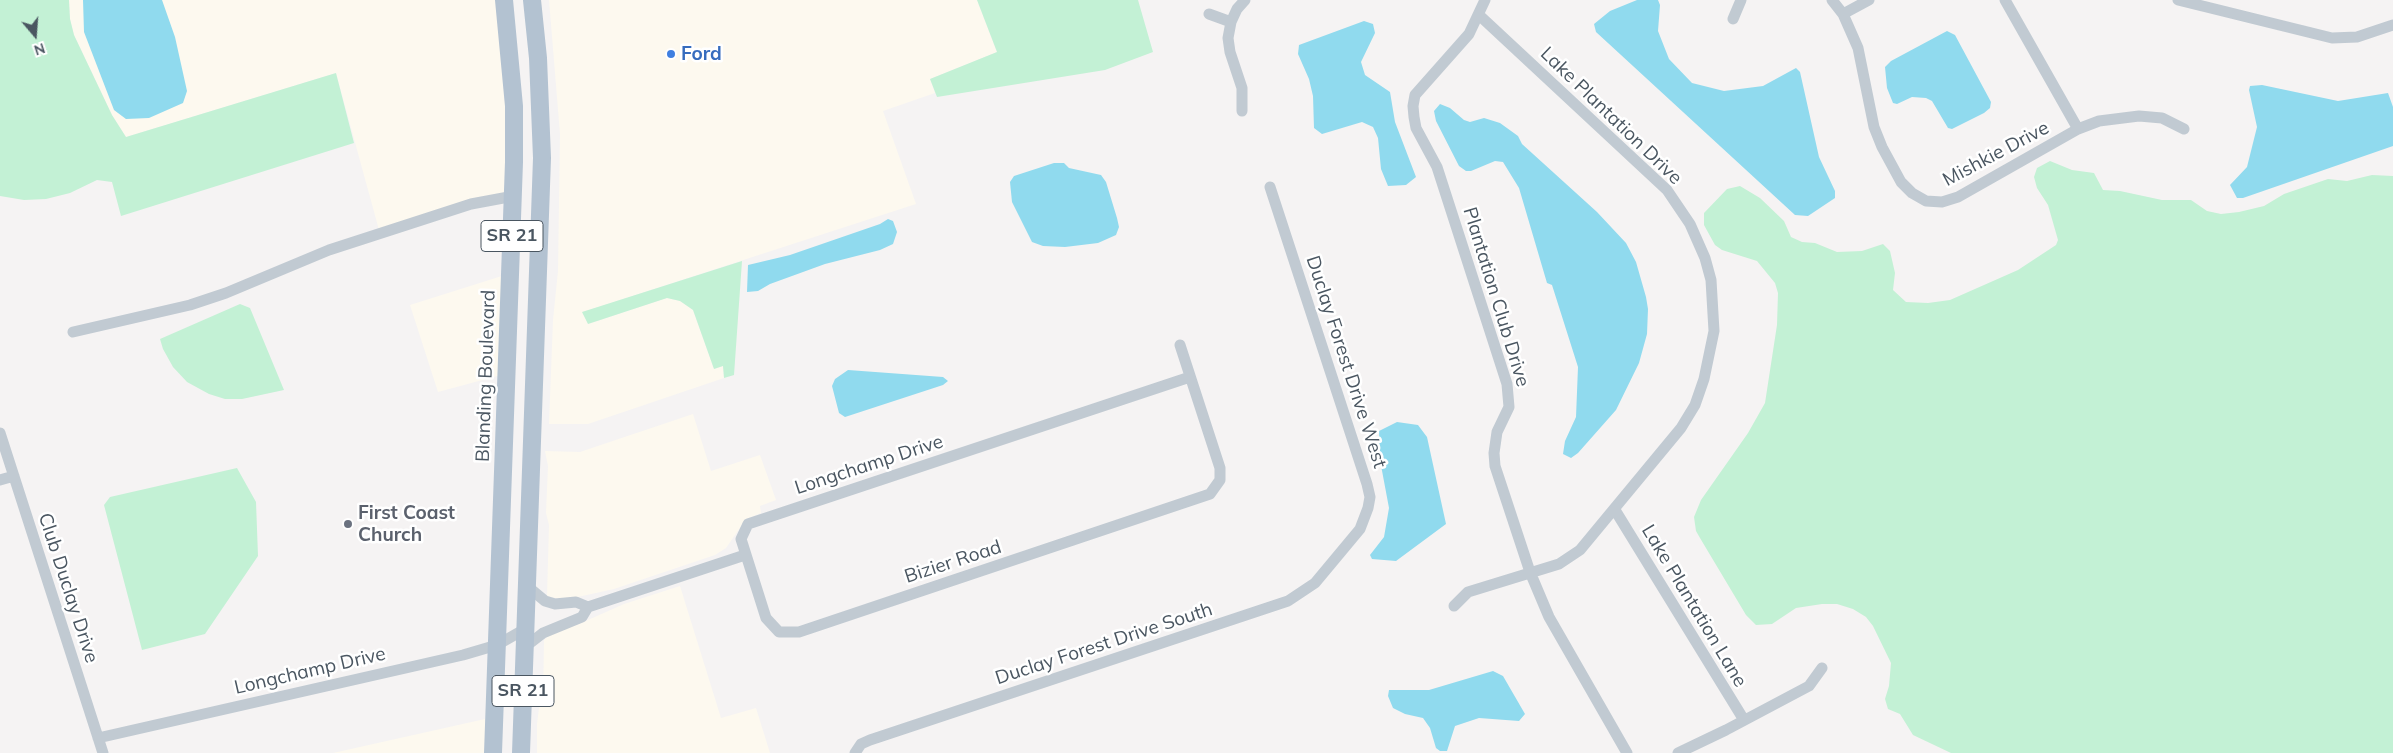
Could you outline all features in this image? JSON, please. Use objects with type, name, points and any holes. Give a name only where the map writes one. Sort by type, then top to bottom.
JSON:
[{"type":"main road","name":"Blanding Boulevard","points":[[493,753],[514,196],[514,106],[504,0]]},
{"type":"main road","name":"SR 21","points":[[522,753],[542,205],[541,105],[532,0]]},
{"type":"main road","points":[[514,106],[541,105]]},
{"type":"main road","points":[[508,366],[536,367]]},
{"type":"street","points":[[1242,111],[1242,88],[1228,38],[1231,22],[1237,9],[1245,0]]},
{"type":"street","name":"Plantation Club Drive","points":[[1485,0],[1469,34],[1456,52],[1418,90],[1413,106],[1416,128],[1437,167],[1507,384],[1509,407],[1497,432],[1494,453],[1495,466],[1530,572],[1549,617],[1627,753]]},
{"type":"street","points":[[1734,19],[1741,0]]},
{"type":"street","name":"Mishkie Drive","points":[[1832,0],[1843,14],[1858,48],[1874,127],[1882,147],[1901,182],[1912,194],[1926,201],[1942,202],[1958,197],[2078,129],[2117,117],[2162,118],[2184,129]]},
{"type":"street","points":[[1843,14],[1869,0]]},
{"type":"street","points":[[2005,0],[2078,129]]},
{"type":"street","points":[[2178,0],[2332,38],[2357,37],[2393,25]]},
{"type":"street","points":[[1209,14],[1231,22]]},
{"type":"street","name":"Lake Plantation Drive","points":[[1454,606],[1468,592],[1560,564],[1572,556],[1615,510],[1681,428],[1695,405],[1704,380],[1714,332],[1711,280],[1698,240],[1690,224],[1667,190],[1478,15]]},
{"type":"street","name":"Duclay Forest Drive West","points":[[1270,187],[1370,497],[1365,519],[1347,545]]},
{"type":"street","points":[[73,332],[190,305],[226,293],[329,250],[471,204],[514,196]]},
{"type":"street","points":[[1180,345],[1190,377]]},
{"type":"street","name":"Bizier Road","points":[[745,555],[766,618],[779,632],[798,632],[1202,498],[1216,488],[1220,480],[1220,468],[1190,377]]},
{"type":"street","name":"Longchamp Drive","points":[[745,555],[742,534],[748,524],[1190,377]]},
{"type":"street","name":"Club Duclay Drive","points":[[0,433],[103,753]]},
{"type":"street","points":[[0,480],[14,476]]},
{"type":"street","name":"Lake Plantation Lane","points":[[1615,510],[1744,720]]},
{"type":"street","name":"Duclay Forest Drive South","points":[[855,752],[870,740],[1288,601],[1314,583],[1347,545]]},
{"type":"street","points":[[525,647],[543,633],[582,617],[588,607],[745,555]]},
{"type":"street","points":[[527,586],[545,601],[555,604],[576,602],[588,607]]},
{"type":"street","name":"Longchamp Drive","points":[[98,738],[497,645],[526,629]]},
{"type":"street","points":[[1678,753],[1809,686],[1822,668]]},
{"type":"shaded area","points":[[69,0],[496,0],[508,137],[508,192],[379,230],[336,73],[126,137],[112,115],[74,35],[70,19]]},
{"type":"shaded area","points":[[549,0],[977,0],[997,52],[930,79],[935,93],[883,111],[916,204],[583,312],[588,324],[667,298],[680,301],[693,310],[714,369],[723,366],[724,378],[588,424],[549,424],[553,320],[558,271],[560,134]]},
{"type":"shaded area","points":[[505,275],[501,375],[438,392],[410,305]]},
{"type":"shaded area","points":[[693,414],[711,471],[760,455],[776,500],[760,506],[761,513],[746,519],[726,548],[715,555],[614,589],[564,600],[547,596],[549,525],[546,513],[548,466],[545,451],[580,452]]},
{"type":"shaded area","points":[[680,586],[721,718],[756,708],[770,753],[537,753],[537,724],[539,708],[543,701],[544,640],[553,632],[579,624],[624,604]]},
{"type":"shaded area","points":[[485,719],[485,753],[333,753]]},
{"type":"green space","points":[[0,0],[69,0],[70,19],[74,35],[112,115],[126,137],[336,73],[354,143],[121,216],[112,182],[97,180],[70,193],[46,199],[24,200],[0,196]]},
{"type":"green space","points":[[977,0],[1138,0],[1153,52],[1105,70],[937,97],[930,79],[997,52]]},
{"type":"green space","points":[[2050,161],[2072,170],[2094,173],[2103,190],[2120,191],[2162,200],[2191,200],[2207,211],[2221,214],[2264,206],[2284,194],[2328,179],[2347,181],[2372,175],[2393,176],[2393,753],[1951,753],[1913,735],[1900,714],[1888,709],[1885,699],[1889,686],[1891,663],[1873,626],[1866,617],[1853,609],[1837,604],[1822,604],[1796,608],[1772,624],[1756,625],[1746,615],[1700,538],[1696,531],[1694,517],[1701,500],[1748,433],[1765,403],[1777,325],[1778,293],[1775,283],[1757,261],[1722,250],[1715,245],[1704,225],[1704,213],[1727,189],[1740,186],[1760,198],[1784,221],[1791,237],[1802,242],[1815,243],[1837,252],[1862,251],[1883,244],[1890,251],[1895,273],[1893,290],[1906,302],[1928,303],[1950,300],[2018,270],[2056,245],[2058,240],[2048,205],[2037,188],[2034,177],[2037,168]]},
{"type":"green space","points":[[742,261],[734,375],[724,378],[723,366],[714,369],[693,310],[680,301],[667,298],[588,324],[582,312]]},
{"type":"green space","points":[[240,304],[250,308],[284,390],[242,399],[225,399],[209,394],[187,382],[173,367],[163,349],[160,339]]},
{"type":"green space","points":[[237,468],[256,502],[258,556],[205,634],[142,650],[104,505],[110,497]]},
{"type":"water","points":[[83,0],[162,0],[175,37],[187,91],[183,103],[149,118],[126,119],[114,110],[84,32]]},
{"type":"water","points":[[1637,0],[1658,0],[1660,5],[1658,31],[1669,59],[1692,83],[1724,91],[1763,86],[1796,68],[1800,72],[1819,157],[1835,191],[1835,198],[1808,216],[1795,215],[1596,32],[1594,24],[1610,11]]},
{"type":"water","points":[[1364,21],[1373,24],[1375,33],[1361,62],[1365,75],[1390,92],[1395,122],[1416,177],[1406,185],[1388,186],[1381,169],[1378,138],[1373,127],[1362,122],[1322,134],[1314,128],[1313,96],[1309,79],[1298,54],[1299,45]]},
{"type":"water","points":[[1947,31],[1955,35],[1991,102],[1990,108],[1984,113],[1952,129],[1948,128],[1932,101],[1926,98],[1912,97],[1897,104],[1893,103],[1887,88],[1885,67],[1891,61]]},
{"type":"water","points":[[2262,85],[2338,101],[2388,93],[2393,107],[2393,146],[2243,198],[2237,198],[2230,185],[2247,167],[2257,127],[2249,90],[2250,86]]},
{"type":"water","points":[[1440,104],[1450,108],[1464,120],[1470,122],[1484,118],[1500,123],[1518,136],[1522,144],[1597,212],[1626,243],[1636,262],[1648,309],[1647,334],[1639,363],[1616,410],[1578,453],[1571,458],[1563,454],[1565,441],[1576,417],[1578,367],[1552,285],[1547,283],[1519,188],[1503,162],[1495,161],[1471,171],[1466,171],[1459,166],[1436,121],[1434,111]]},
{"type":"water","points":[[1054,163],[1064,163],[1069,168],[1101,175],[1106,182],[1117,218],[1119,227],[1116,235],[1098,243],[1065,247],[1043,246],[1032,242],[1012,202],[1010,182],[1014,176]]},
{"type":"water","points":[[888,219],[893,221],[897,232],[893,244],[880,250],[825,264],[770,284],[758,291],[747,292],[748,265],[790,255],[880,224]]},
{"type":"water","points":[[848,370],[943,377],[948,381],[943,385],[845,417],[839,413],[832,386],[835,379]]},
{"type":"water","points":[[1397,422],[1418,425],[1427,437],[1446,524],[1396,561],[1372,559],[1370,555],[1384,537],[1389,508],[1380,460],[1379,431]]},
{"type":"water","points":[[1493,671],[1503,676],[1525,714],[1519,721],[1479,718],[1455,726],[1447,751],[1440,751],[1436,748],[1430,728],[1423,718],[1405,714],[1393,708],[1388,696],[1389,690],[1429,690]]},
{"type":"place","name":"Ford","points":[[671,54]]},
{"type":"place","name":"First Coast Church","points":[[348,524]]}]
